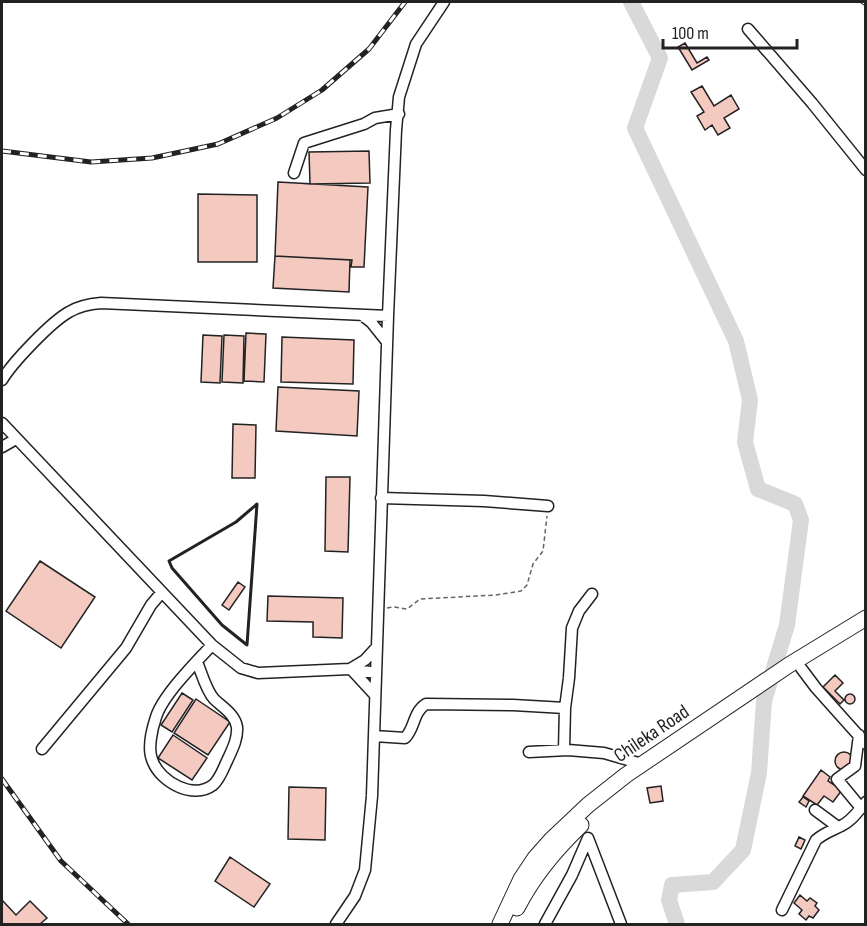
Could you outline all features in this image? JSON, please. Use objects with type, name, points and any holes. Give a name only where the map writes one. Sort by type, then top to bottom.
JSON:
[{"type":"highway","name":"Chileka Road","points":[[793,670],[866,618]]},
{"type":"highway","name":"Chileka Road","points":[[500,924],[521,879],[535,858],[569,821],[642,764],[866,627]]},
{"type":"highway","points":[[511,924],[524,894],[552,854],[583,822],[634,781],[760,690]]},
{"type":"street","points":[[340,923],[355,896],[365,870],[372,796],[388,297],[399,97],[416,44],[444,2]]},
{"type":"street","points":[[748,29],[866,170]]},
{"type":"street","points":[[294,173],[304,143],[364,124],[380,116],[399,114]]},
{"type":"street","points":[[361,315],[375,308],[388,297]]},
{"type":"street","points":[[2,380],[47,329],[68,312],[84,305],[100,303],[388,316]]},
{"type":"street","points":[[361,315],[371,322],[387,342]]},
{"type":"street","points":[[2,423],[212,645],[241,668],[258,673],[350,669],[376,673]]},
{"type":"street","points":[[2,447],[16,439]]},
{"type":"street","points":[[381,498],[484,501],[548,506]]},
{"type":"street","points":[[42,749],[126,648],[151,605],[162,592]]},
{"type":"street","points":[[564,750],[572,628],[579,611],[592,594]]},
{"type":"street","points":[[197,662],[210,694],[230,713],[237,724],[237,732],[235,744],[218,780],[212,786],[194,791],[178,787],[168,780],[152,761],[151,739],[156,715],[180,680],[212,645]]},
{"type":"street","points":[[350,669],[365,660],[376,648]]},
{"type":"street","points":[[350,669],[375,695]]},
{"type":"street","points":[[782,910],[816,840],[823,833],[853,817],[863,805],[837,779],[855,766],[863,739],[816,688],[793,670]]},
{"type":"street","points":[[374,736],[405,738],[409,734],[416,714],[426,704],[565,708]]},
{"type":"street","points":[[529,752],[564,750],[604,753],[642,764]]},
{"type":"street","points":[[815,810],[838,827]]},
{"type":"street","points":[[545,924],[572,875],[588,838],[621,924]]},
{"type":"path","points":[[378,610],[394,607],[407,609],[420,599],[496,595],[521,591],[527,585],[533,564],[543,551],[548,506]]},
{"type":"building","points":[[685,43],[697,63],[707,57],[709,60],[692,70],[678,47]]},
{"type":"building","points":[[702,86],[714,106],[731,95],[739,109],[724,118],[730,128],[718,135],[712,125],[705,130],[697,116],[704,112],[691,92]]},
{"type":"building","points":[[369,151],[370,183],[310,184],[309,152]]},
{"type":"building","points":[[278,182],[368,187],[364,267],[351,267],[352,260],[275,256]]},
{"type":"building","points":[[198,194],[257,195],[257,262],[198,262]]},
{"type":"building","points":[[275,256],[350,260],[349,292],[273,288]]},
{"type":"building","points":[[246,333],[266,334],[264,382],[244,381]]},
{"type":"building","points":[[203,335],[222,336],[220,383],[201,382]]},
{"type":"building","points":[[224,335],[244,336],[243,383],[222,382]]},
{"type":"building","points":[[282,337],[354,340],[353,384],[281,382]]},
{"type":"building","points":[[278,387],[359,391],[357,436],[276,431]]},
{"type":"building","points":[[233,424],[256,425],[255,478],[232,478]]},
{"type":"building","points":[[326,477],[350,477],[348,552],[325,551]]},
{"type":"building","points":[[40,561],[95,597],[61,648],[6,611]]},
{"type":"building","points":[[238,582],[245,587],[229,610],[222,605]]},
{"type":"building","points":[[268,596],[343,598],[342,638],[313,637],[313,622],[267,621]]},
{"type":"building","points":[[835,675],[843,683],[835,691],[844,700],[840,704],[823,687]]},
{"type":"building","points":[[182,693],[193,700],[172,732],[161,725]]},
{"type":"building","points":[[850,694],[854,695],[854,703],[850,704],[846,703],[845,699],[846,695]]},
{"type":"building","points":[[196,699],[230,722],[208,755],[174,733]]},
{"type":"building","points":[[173,735],[207,758],[192,780],[158,758]]},
{"type":"building","points":[[844,752],[850,755],[853,761],[850,767],[844,770],[838,767],[835,761],[838,755]]},
{"type":"building","points":[[821,770],[830,777],[828,781],[842,790],[833,802],[824,796],[817,805],[803,796]]},
{"type":"building","points":[[661,786],[663,801],[650,803],[647,788]]},
{"type":"building","points":[[289,787],[326,788],[325,840],[288,839]]},
{"type":"building","points":[[803,797],[809,801],[806,807],[799,802]]},
{"type":"building","points":[[799,837],[805,840],[801,849],[795,846]]},
{"type":"building","points":[[230,857],[270,884],[254,907],[215,881]]},
{"type":"building","points":[[800,895],[807,901],[810,898],[817,903],[815,906],[819,910],[813,918],[809,916],[806,920],[799,914],[802,910],[794,903]]},
{"type":"building","points":[[2,900],[16,915],[30,901],[47,918],[40,924],[2,924]]},
{"type":"waterway","points":[[631,2],[660,58],[635,128],[736,341],[750,400],[745,442],[758,489],[795,504],[801,520],[787,625],[764,701],[759,773],[743,850],[713,882],[672,885],[669,900],[677,924]]},
{"type":"railway","points":[[2,151],[91,162],[152,158],[218,144],[277,118],[322,90],[369,49],[405,2]]},
{"type":"railway","points":[[2,779],[61,861],[128,924]]},
{"type":"wall","points":[[257,504],[247,645],[222,625],[172,568],[169,561],[236,522],[257,504]]}]
